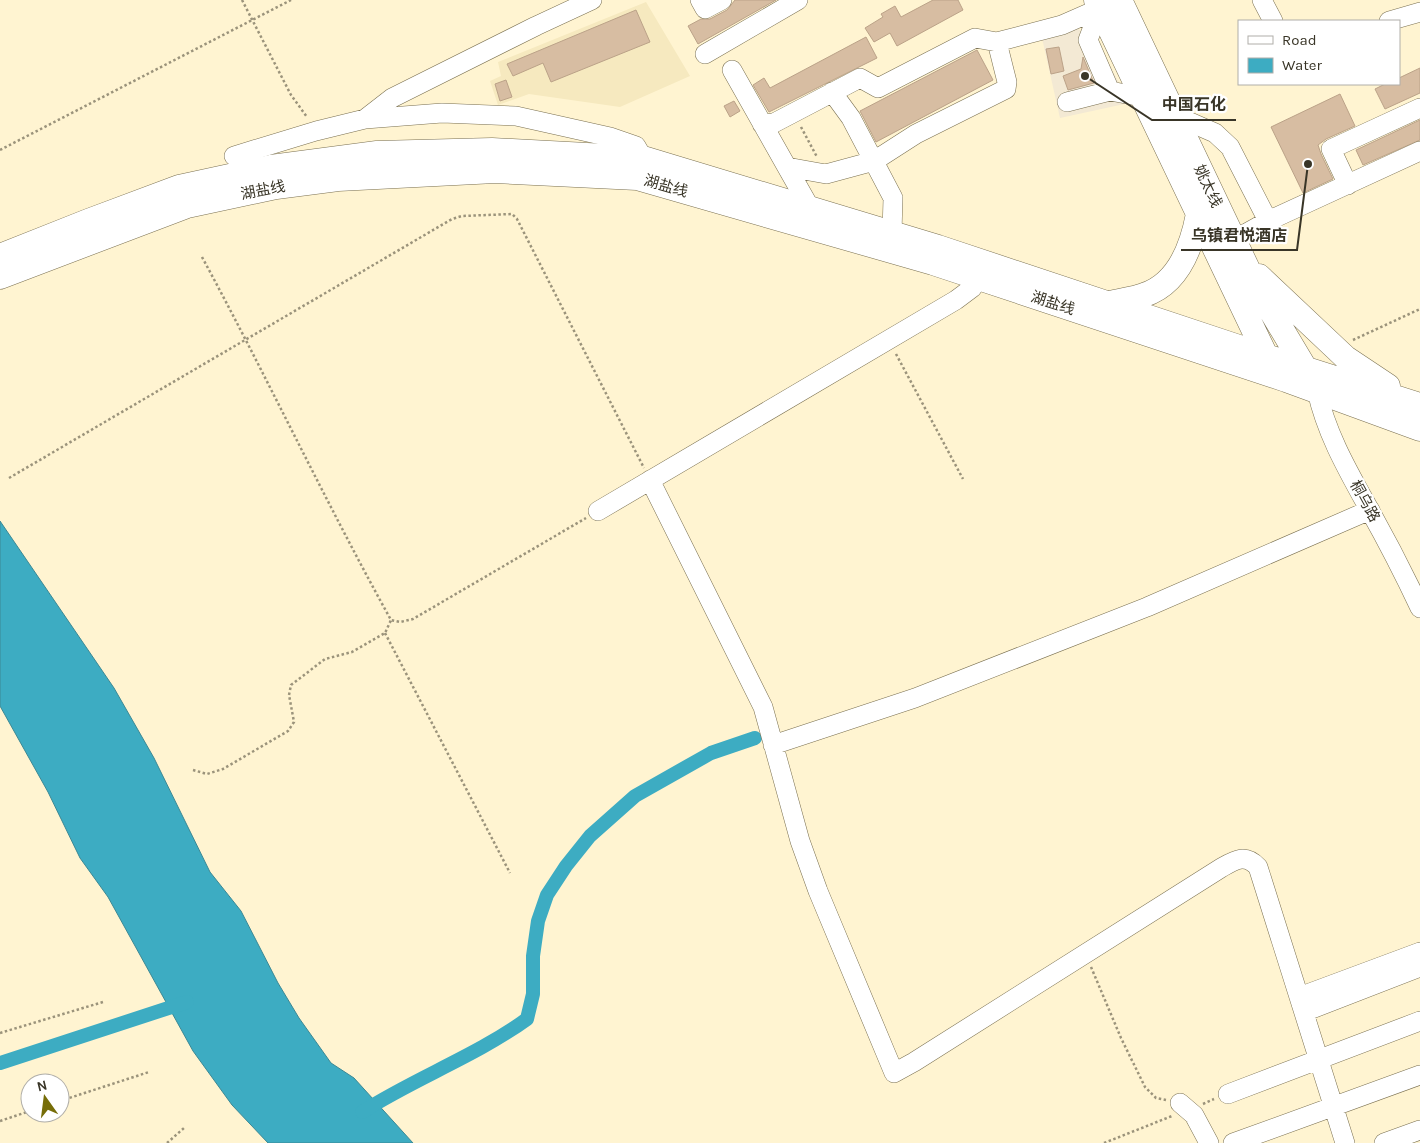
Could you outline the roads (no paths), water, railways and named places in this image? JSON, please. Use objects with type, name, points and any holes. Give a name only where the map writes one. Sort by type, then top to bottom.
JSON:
[{"type":"main road","name":"姚太线","points":[[1109,2],[1142,97],[1266,356],[1286,380]]},
{"type":"main road","name":"姚太线","points":[[1109,2],[1176,116],[1256,286],[1305,367],[1317,391]]},
{"type":"main road","name":"湖盐线","points":[[0,256],[179,187],[271,167],[377,154],[492,150],[643,158],[938,246],[1266,356],[1416,403]]},
{"type":"main road","name":"湖盐线","points":[[0,277],[187,206],[276,187],[338,179],[495,171],[637,178],[932,262],[1286,380],[1420,429]]},
{"type":"main road","points":[[1108,303],[1145,295],[1162,286],[1174,274],[1187,253],[1195,231],[1198,214]]},
{"type":"main road","points":[[1245,263],[1346,358],[1416,403]]},
{"type":"street","points":[[365,118],[392,98],[592,0]]},
{"type":"street","points":[[700,0],[705,9],[722,0]]},
{"type":"street","points":[[705,54],[768,8],[798,0]]},
{"type":"street","points":[[1262,0],[1272,20]]},
{"type":"street","points":[[762,124],[774,122],[860,78],[878,88],[975,38],[997,42],[1062,25],[1109,2]]},
{"type":"street","points":[[1109,2],[1088,40],[1110,91]]},
{"type":"street","points":[[1392,20],[1420,12]]},
{"type":"street","points":[[787,167],[826,174],[874,161],[916,134],[1006,89],[1007,82],[997,42]]},
{"type":"street","points":[[732,70],[810,208]]},
{"type":"street","points":[[1067,102],[1110,91],[1142,97]]},
{"type":"street","points":[[832,92],[851,118],[893,198],[892,233]]},
{"type":"street","points":[[1348,184],[1331,149],[1420,108]]},
{"type":"street","points":[[234,156],[365,118],[442,113],[516,116],[610,137],[636,146],[643,158]]},
{"type":"street","points":[[1176,116],[1215,133],[1230,147],[1268,221]]},
{"type":"street","points":[[1234,240],[1268,221],[1420,151]]},
{"type":"street","points":[[598,510],[890,347],[972,288],[979,278]]},
{"type":"street","name":"桐乌路","points":[[1317,391],[1321,411],[1345,466],[1370,510],[1412,576],[1420,608]]},
{"type":"street","points":[[650,480],[763,707],[798,833],[815,883],[894,1072],[914,1062],[1233,861],[1243,858],[1252,860],[1258,867],[1345,1143]]},
{"type":"street","points":[[773,745],[915,698],[1147,607],[1370,510]]},
{"type":"street","points":[[1301,1005],[1420,952]]},
{"type":"street","points":[[1301,1005],[1420,967]]},
{"type":"street","points":[[1228,1094],[1420,1021]]},
{"type":"street","points":[[1233,1143],[1420,1075]]},
{"type":"street","points":[[1184,1106],[1194,1116],[1209,1143]]},
{"type":"street","points":[[1384,1143],[1420,1130]]},
{"type":"water","points":[[0,521],[114,688],[154,758],[210,872],[241,911],[278,983],[299,1018],[331,1063],[354,1078],[413,1143],[268,1143],[232,1105],[193,1051],[108,897],[80,858],[48,792],[0,706]]},
{"type":"waterway","points":[[362,1112],[403,1088],[466,1056],[527,1019],[533,994],[533,956],[538,921],[547,895],[566,866],[590,836],[635,796],[711,753],[755,738]]},
{"type":"waterway","points":[[0,1063],[187,1002]]},
{"type":"place","name":"中国石化","points":[[1085,76]]},
{"type":"place","name":"乌镇君悦酒店","points":[[1308,164]]}]
